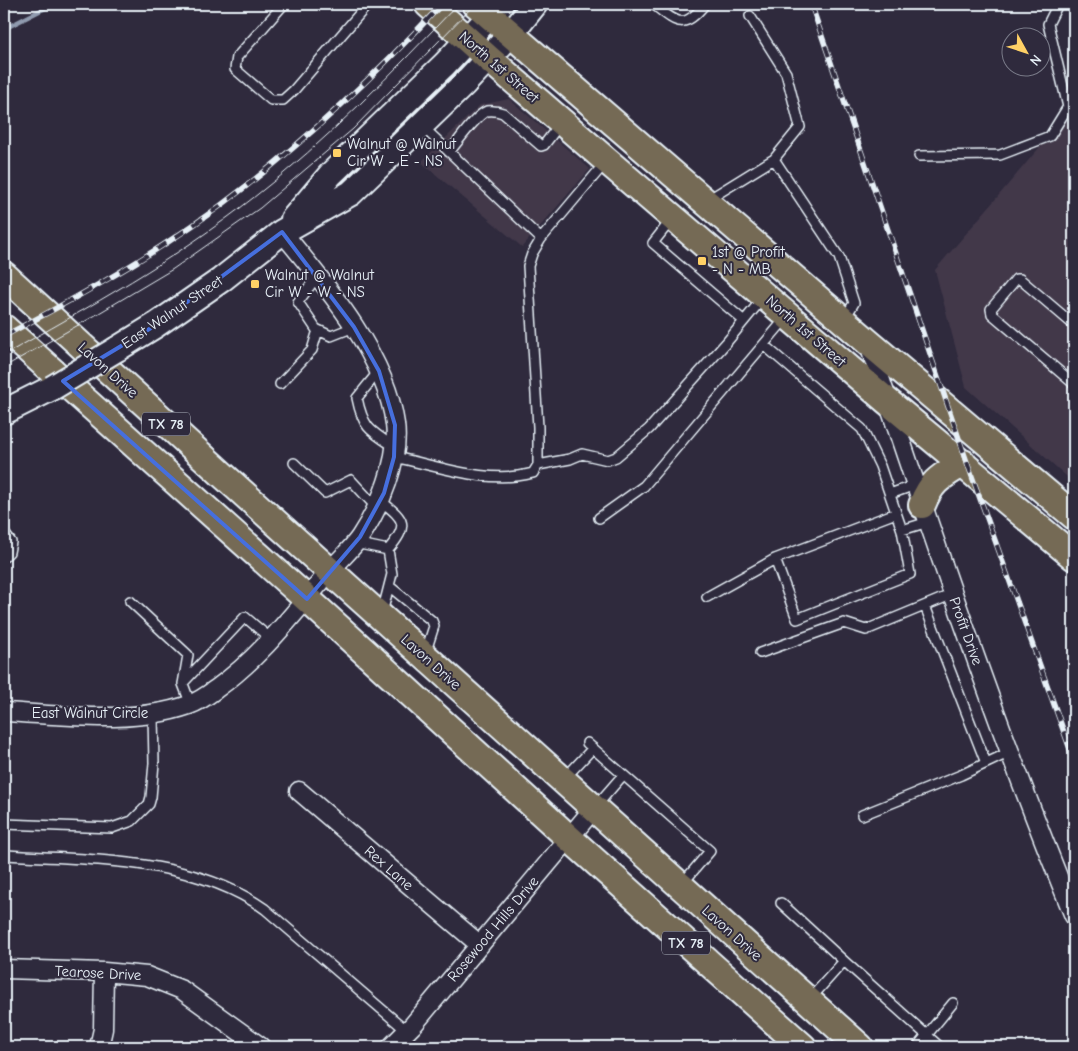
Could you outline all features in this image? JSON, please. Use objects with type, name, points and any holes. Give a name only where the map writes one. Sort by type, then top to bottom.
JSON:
[{"type":"main road","name":"North 1st Street","points":[[428,4],[488,58],[788,316],[1074,557]]},
{"type":"main road","points":[[489,8],[511,34],[843,321],[1074,516]]},
{"type":"main road","name":"Lavon Drive","points":[[4,275],[224,476],[860,1047]]},
{"type":"main road","name":"TX 78","points":[[4,328],[802,1047]]},
{"type":"main road","points":[[922,504],[929,488],[938,479],[963,463]]},
{"type":"street","name":"East Walnut Street","points":[[4,412],[52,388],[156,326],[221,280],[282,232],[351,193],[464,84],[536,4]]},
{"type":"street","name":"East Walnut Street","points":[[282,232],[330,174],[468,40],[489,8]]},
{"type":"street","name":"East Walnut Circle","points":[[4,712],[102,717],[153,715],[191,705],[233,677],[307,599],[360,537],[384,493],[394,452],[395,424],[388,396],[379,371],[354,327],[318,275],[282,232]]},
{"type":"street","name":"Profit Drive","points":[[868,342],[953,594],[1010,752],[1074,916]]},
{"type":"street","name":"Rex Lane","points":[[299,791],[480,946]]},
{"type":"street","name":"Rosewood Hills Drive","points":[[391,1047],[480,946],[594,808]]},
{"type":"street","name":"Tearose Drive","points":[[4,969],[104,972],[147,976],[182,990],[262,1047]]},
{"type":"street","points":[[99,1047],[103,1029],[104,972]]},
{"type":"lane","points":[[284,4],[236,57],[235,70],[270,100],[283,100],[294,90],[368,4]]},
{"type":"lane","points":[[653,4],[674,21],[686,21],[693,18],[705,4]]},
{"type":"lane","points":[[1058,4],[1048,24],[1068,107]]},
{"type":"lane","points":[[705,202],[774,158],[800,127],[786,73],[750,16]]},
{"type":"lane","points":[[920,156],[1000,155],[1050,136],[1074,97]]},
{"type":"lane","points":[[449,152],[480,116],[488,111],[503,113],[541,146],[544,145],[562,122]]},
{"type":"lane","points":[[421,125],[541,239]]},
{"type":"lane","points":[[774,158],[839,257],[854,303],[843,321]]},
{"type":"lane","points":[[379,371],[357,398],[360,415],[370,431],[394,452],[481,476],[520,476],[533,472],[538,465],[538,427],[528,266],[532,254],[541,239],[607,161]]},
{"type":"lane","points":[[674,217],[653,243],[744,321]]},
{"type":"lane","points":[[318,275],[298,302],[303,311],[318,330],[331,336],[354,327]]},
{"type":"lane","points":[[1074,325],[1020,279],[1016,279],[991,310],[992,314],[1074,384]]},
{"type":"lane","points":[[538,465],[570,459],[582,454],[608,460],[616,457],[649,430],[765,296]]},
{"type":"lane","points":[[600,518],[644,486],[788,316]]},
{"type":"lane","points":[[280,384],[312,350],[318,330]]},
{"type":"lane","points":[[764,345],[862,429],[880,466],[902,530],[910,574],[798,619],[775,559]]},
{"type":"lane","points":[[294,463],[325,493],[351,480],[378,503],[399,515],[402,521],[400,537],[388,550]]},
{"type":"lane","points":[[890,494],[922,504],[902,530]]},
{"type":"lane","points":[[707,597],[775,559],[896,513]]},
{"type":"lane","points":[[4,533],[11,542],[9,552],[4,557]]},
{"type":"lane","points":[[355,543],[388,550]]},
{"type":"lane","points":[[381,617],[392,574],[388,550]]},
{"type":"lane","points":[[389,586],[432,621],[434,626],[424,656]]},
{"type":"lane","points":[[760,653],[844,623],[866,630],[953,594]]},
{"type":"lane","points":[[130,602],[188,655],[183,684],[191,705]]},
{"type":"lane","points":[[925,606],[986,763]]},
{"type":"lane","points":[[183,684],[245,616],[270,639]]},
{"type":"lane","points":[[4,824],[112,828],[132,821],[145,808],[151,797],[154,763],[153,715]]},
{"type":"lane","points":[[563,780],[590,746],[710,851],[680,886]]},
{"type":"lane","points":[[862,815],[961,775],[1010,752]]},
{"type":"lane","points":[[594,808],[623,775]]},
{"type":"lane","points":[[4,855],[135,864],[163,868],[228,888],[247,896],[265,909],[407,1031]]},
{"type":"lane","points":[[781,903],[940,1047]]},
{"type":"lane","points":[[809,1001],[844,960]]},
{"type":"lane","points":[[917,1047],[954,1003]]},
{"type":"highlighted area","points":[[282,232],[354,327],[379,371],[395,425],[394,457],[384,493],[360,537],[307,599],[63,381],[156,325]]},
{"type":"shaded area","points":[[509,99],[590,169],[522,247],[421,162],[480,105]]},
{"type":"shaded area","points":[[1074,107],[1074,483],[966,387],[935,270]]},
{"type":"waterway","points":[[4,29],[53,4]]},
{"type":"tram line","points":[[4,355],[163,262],[194,242],[253,198],[334,129],[458,4]]},
{"type":"tram line","points":[[4,367],[173,269],[260,208],[353,129],[475,4]]},
{"type":"railway","points":[[4,336],[128,267],[217,209],[271,166],[347,99],[442,4]]},
{"type":"railway","points":[[811,4],[969,468],[1074,760]]},
{"type":"place","name":"Walnut @ Walnut Cir W - E - NS","points":[[337,153]]},
{"type":"place","name":"1st @ Profit - N - MB","points":[[702,261]]},
{"type":"place","name":"Walnut @ Walnut Cir W - W - NS","points":[[255,284]]}]
